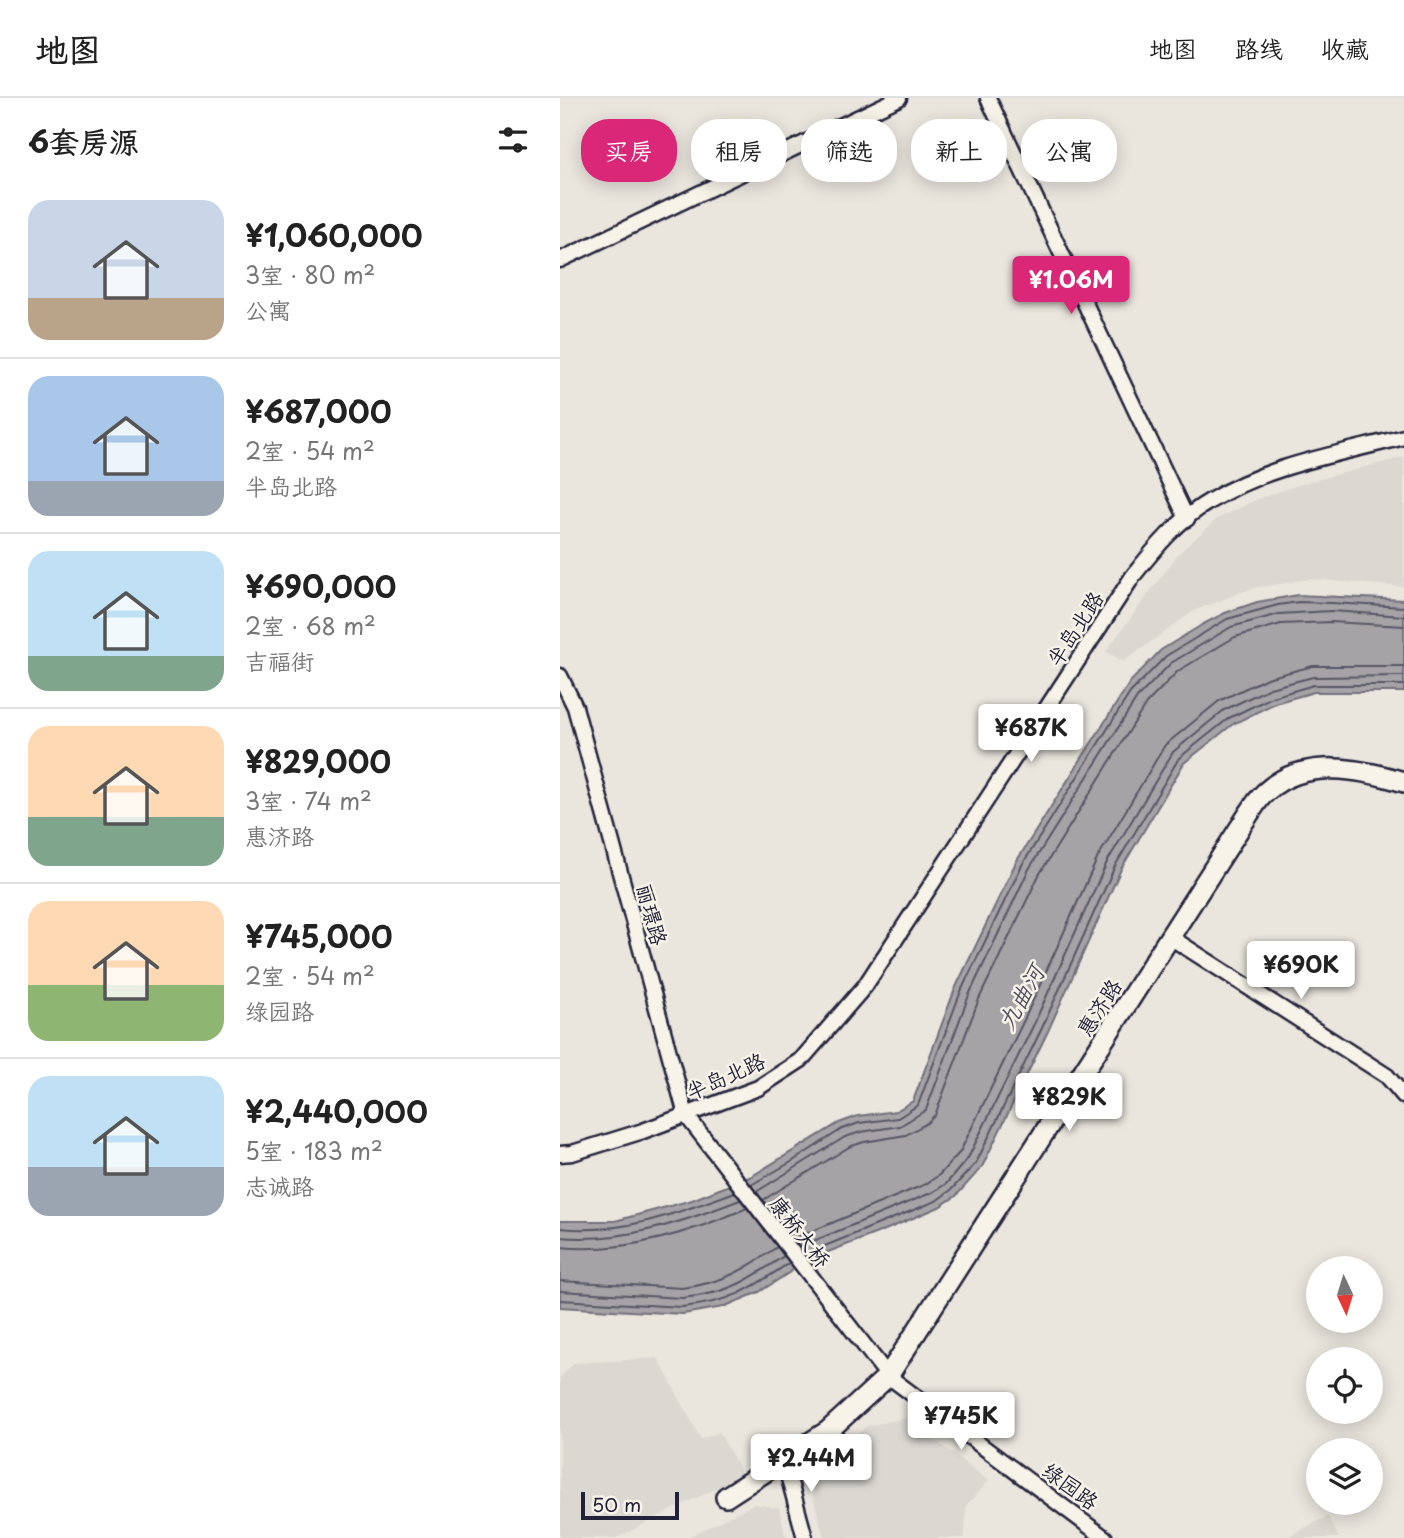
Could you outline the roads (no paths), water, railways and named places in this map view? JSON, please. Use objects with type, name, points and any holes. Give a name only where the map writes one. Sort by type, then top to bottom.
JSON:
[{"type":"street","points":[[560,260],[899,98]]},
{"type":"street","points":[[988,98],[1187,519]]},
{"type":"street","name":"半岛北路","points":[[560,1154],[572,1153],[643,1131],[758,1088],[801,1060],[864,986],[1133,576],[1161,541],[1208,502],[1249,480],[1404,438]]},
{"type":"street","name":"丽璟路","points":[[560,676],[575,707],[685,1115],[716,1156]]},
{"type":"street","name":"惠济路","points":[[726,1497],[828,1431],[888,1376],[1266,791],[1289,776],[1330,768],[1377,774],[1404,782]]},
{"type":"street","points":[[1170,937],[1387,1076],[1404,1096]]},
{"type":"street","name":"康桥大桥","points":[[716,1156],[853,1331]]},
{"type":"street","name":"绿园路","points":[[853,1331],[888,1376],[1105,1538]]},
{"type":"street","points":[[784,1460],[805,1538]]},
{"type":"water","name":"九曲河","points":[[1298,595],[1404,600],[1404,692],[1314,692],[1275,703],[1233,724],[1184,763],[1121,869],[1048,1031],[982,1167],[956,1196],[939,1207],[810,1259],[759,1292],[723,1307],[683,1314],[560,1307],[560,1221],[615,1221],[692,1200],[752,1176],[839,1123],[858,1116],[896,1111],[913,1101],[955,989],[1016,862],[1130,682],[1161,650],[1205,623],[1257,602]]}]
